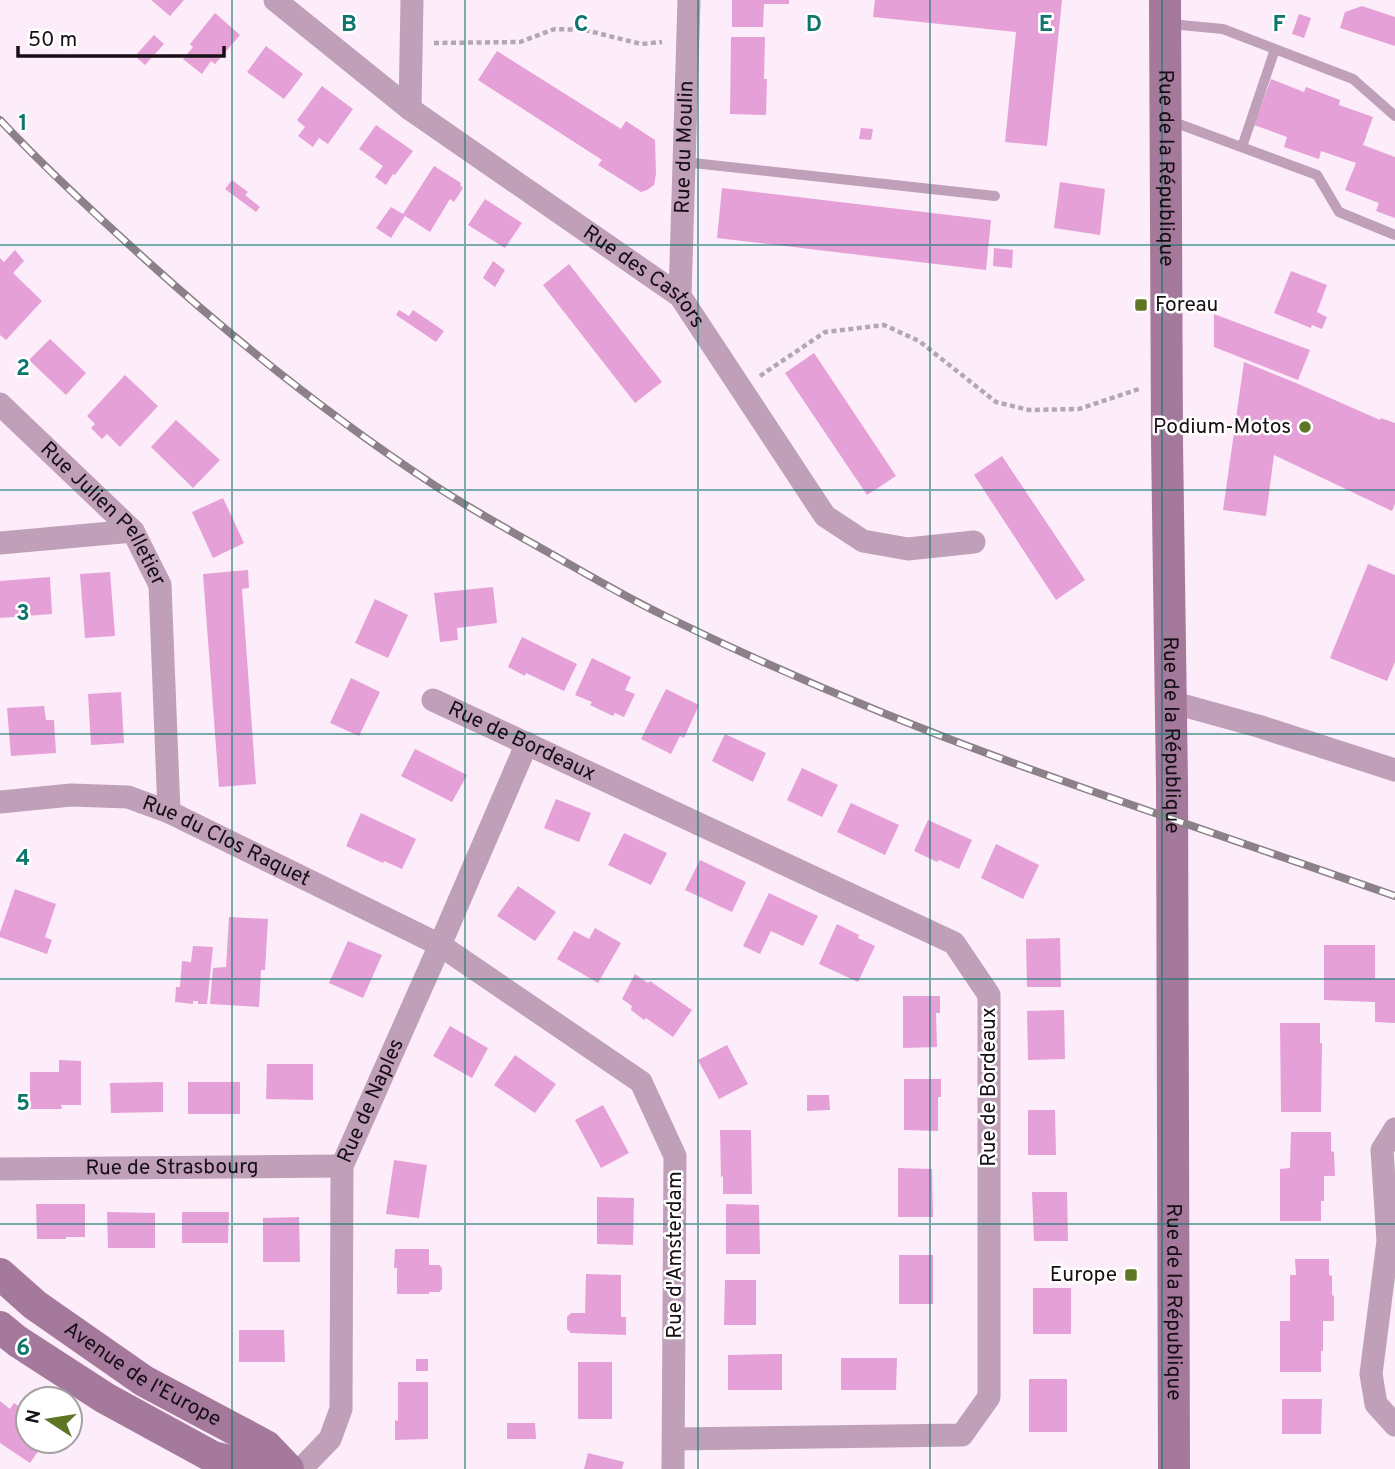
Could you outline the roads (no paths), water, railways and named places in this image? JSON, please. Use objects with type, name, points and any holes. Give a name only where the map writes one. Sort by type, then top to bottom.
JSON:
[{"type":"main road","name":"Rue de la République","points":[[1165,12],[1172,784],[1174,1469]]},
{"type":"main road","name":"Avenue de l'Europe","points":[[0,1274],[35,1305],[144,1381],[266,1446],[288,1469]]},
{"type":"main road","name":"Avenue de l'Europe","points":[[0,1327],[105,1398],[213,1457],[265,1469]]},
{"type":"street","name":"Rue des Castors","points":[[275,0],[410,109],[680,296],[825,516],[863,541],[908,548],[974,542]]},
{"type":"street","points":[[410,109],[412,0]]},
{"type":"street","name":"Rue du Moulin","points":[[680,296],[689,0]]},
{"type":"street","name":"Rue Julien Pelletier","points":[[0,404],[133,531],[160,585],[169,812]]},
{"type":"street","points":[[0,543],[133,531]]},
{"type":"street","name":"Rue de Bordeaux","points":[[433,700],[954,943],[989,995],[989,1397],[961,1435],[674,1439]]},
{"type":"street","points":[[1171,702],[1258,726],[1395,770]]},
{"type":"street","name":"Rue de Naples","points":[[301,1469],[330,1439],[341,1409],[342,1166],[527,743]]},
{"type":"street","name":"Rue du Clos Raquet","points":[[0,802],[71,795],[128,797],[169,812],[440,945]]},
{"type":"street","name":"Rue d'Amsterdam","points":[[440,945],[641,1082],[675,1156],[673,1469]]},
{"type":"street","points":[[1395,1129],[1382,1150],[1388,1241],[1371,1374],[1376,1404],[1395,1425]]},
{"type":"street","name":"Rue de Strasbourg","points":[[0,1169],[342,1166]]},
{"type":"lane","points":[[1165,12],[1223,29],[1353,79],[1395,116]]},
{"type":"lane","points":[[1242,148],[1275,48]]},
{"type":"lane","points":[[1165,119],[1317,175],[1339,212],[1395,235]]},
{"type":"lane","points":[[684,162],[995,196]]},
{"type":"railway","points":[[0,120],[72,192],[146,260],[250,350],[322,406],[449,495],[613,589],[755,658],[936,734],[1395,896]]},
{"type":"place","name":"Foreau","points":[[1141,305]]},
{"type":"place","name":"Podium-Motos","points":[[1305,427]]},
{"type":"place","name":"Europe","points":[[1131,1275]]}]
